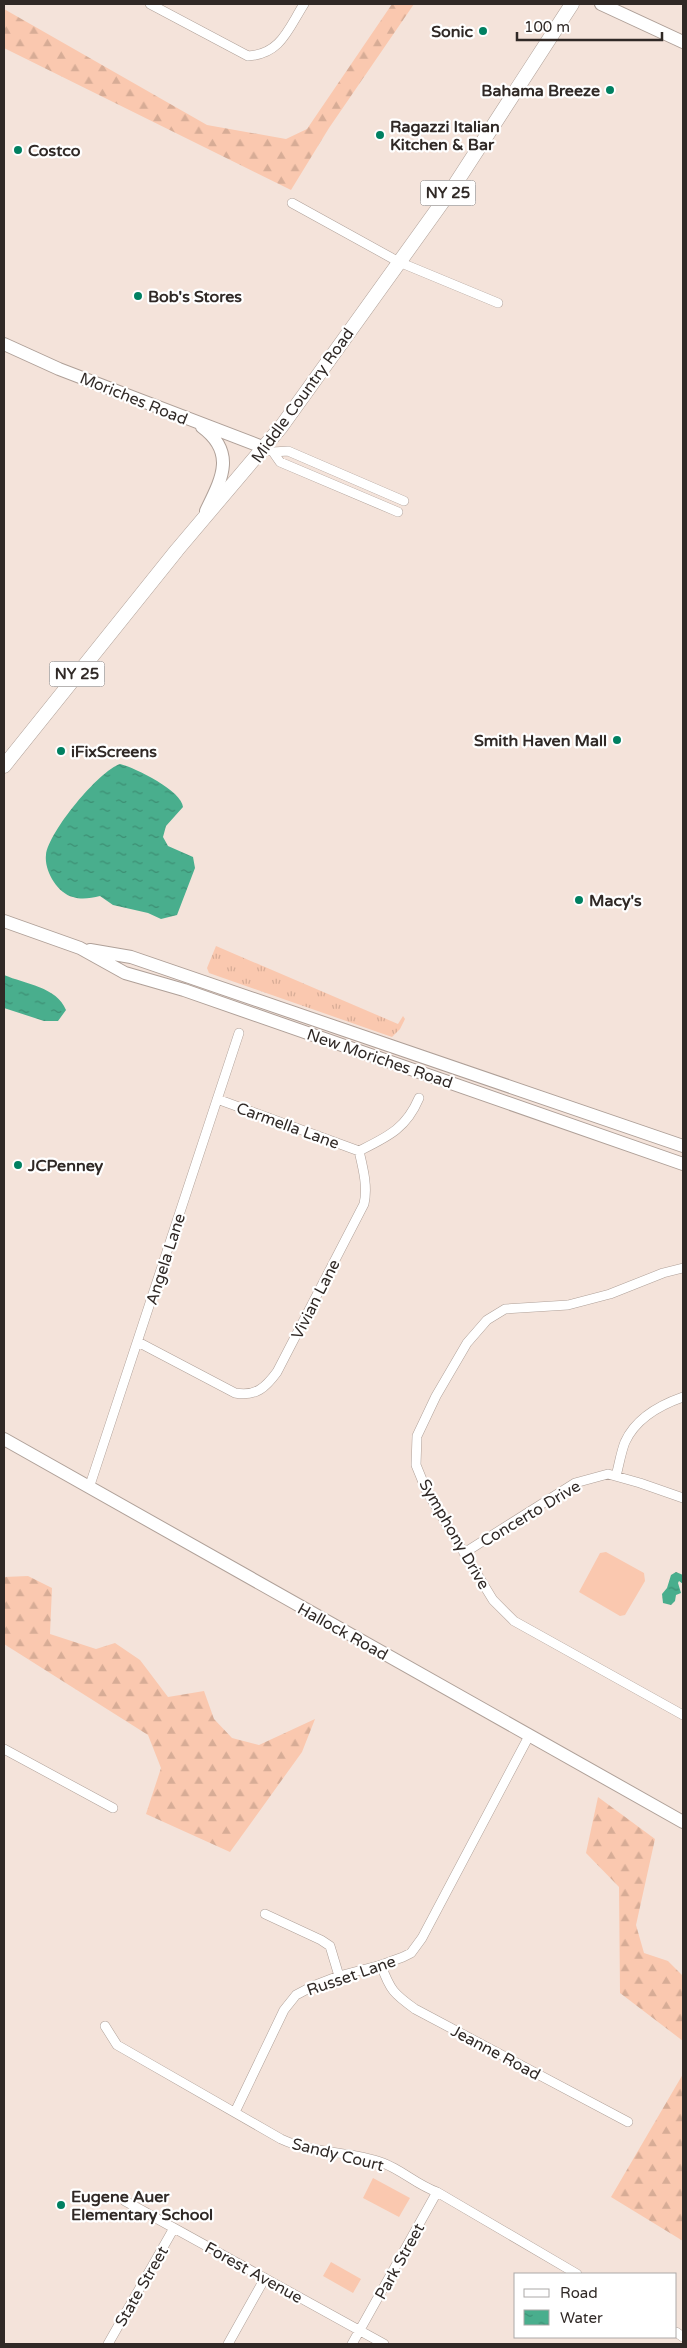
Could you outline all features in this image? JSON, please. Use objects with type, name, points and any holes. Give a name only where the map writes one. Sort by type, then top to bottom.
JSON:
[{"type":"main road","name":"Middle Country Road","points":[[4,766],[198,527],[269,450],[454,186],[572,4]]},
{"type":"main road","points":[[602,4],[683,42]]},
{"type":"main road","name":"Moriches Road","points":[[4,344],[196,423],[269,450]]},
{"type":"main road","points":[[196,423],[210,434],[222,454],[224,464],[222,478],[198,527]]},
{"type":"main road","name":"New Moriches Road","points":[[4,921],[80,948],[125,973],[184,990],[683,1164]]},
{"type":"main road","name":"New Moriches Road","points":[[80,948],[132,957],[683,1146]]},
{"type":"main road","name":"Hallock Road","points":[[4,1439],[90,1485],[683,1822]]},
{"type":"street","points":[[150,4],[248,56],[263,55],[275,48],[304,4]]},
{"type":"street","points":[[292,203],[399,262],[498,304]]},
{"type":"street","points":[[269,450],[288,451],[404,501]]},
{"type":"street","points":[[269,450],[280,462],[398,512]]},
{"type":"street","name":"Angela Lane","points":[[90,1485],[239,1033]]},
{"type":"street","points":[[359,1151],[392,1134],[402,1125],[419,1098]]},
{"type":"street","name":"Carmella Lane","points":[[217,1099],[359,1151]]},
{"type":"street","name":"Vivian Lane","points":[[138,1342],[235,1393],[251,1394],[266,1387],[277,1372],[364,1204],[366,1192],[364,1169],[359,1151]]},
{"type":"street","name":"Symphony Drive","points":[[683,1268],[663,1273],[610,1294],[568,1305],[505,1309],[487,1320],[467,1343],[436,1396],[418,1436],[416,1465],[427,1492],[493,1600],[514,1621],[683,1715]]},
{"type":"street","points":[[616,1476],[625,1441],[640,1419],[666,1403],[683,1397]]},
{"type":"street","name":"Concerto Drive","points":[[464,1553],[575,1483],[608,1474],[683,1498]]},
{"type":"street","name":"Russet Lane","points":[[235,2112],[288,2003],[304,1990],[339,1976],[381,1965],[411,1953],[422,1938],[529,1736]]},
{"type":"street","points":[[4,1749],[113,1808]]},
{"type":"street","points":[[265,1914],[330,1946],[339,1976]]},
{"type":"street","name":"Jeanne Road","points":[[381,1965],[388,1985],[398,1996],[415,2009],[628,2122]]},
{"type":"street","name":"Sandy Court","points":[[105,2026],[117,2045],[295,2146],[382,2163],[422,2187],[438,2192],[575,2273]]},
{"type":"street","name":"Park Street","points":[[352,2344],[438,2192]]},
{"type":"street","name":"Forest Avenue","points":[[125,2201],[384,2344]]},
{"type":"street","name":"State Street","points":[[108,2344],[174,2228]]},
{"type":"street","points":[[228,2344],[265,2278]]},
{"type":"green space","points":[[392,4],[414,4],[329,128],[291,190],[4,48],[4,9],[207,125],[286,139],[307,129]]},
{"type":"green space","points":[[216,946],[398,1024],[403,1016],[405,1019],[400,1029],[392,1037],[209,973],[207,968]]},
{"type":"green space","points":[[606,1552],[644,1573],[645,1581],[625,1615],[620,1616],[579,1592],[600,1553]]},
{"type":"green space","points":[[28,1576],[52,1588],[50,1634],[96,1649],[115,1643],[140,1660],[168,1697],[204,1691],[214,1719],[232,1738],[259,1745],[315,1719],[302,1752],[230,1852],[146,1814],[161,1768],[148,1735],[4,1644],[4,1577]]},
{"type":"green space","points":[[598,1797],[655,1839],[636,1925],[644,1953],[668,1961],[683,1976],[683,2041],[620,1993],[619,1887],[586,1853]]},
{"type":"green space","points":[[683,2074],[683,2241],[611,2197]]},
{"type":"green space","points":[[373,2178],[410,2198],[399,2217],[363,2198]]},
{"type":"green space","points":[[331,2262],[361,2279],[353,2293],[323,2276]]},
{"type":"water","points":[[120,764],[136,770],[167,787],[181,801],[183,807],[166,826],[163,837],[168,846],[193,857],[195,868],[177,915],[161,919],[148,913],[113,905],[100,896],[83,899],[76,898],[62,891],[49,874],[46,855],[49,844],[65,818],[76,803],[100,778]]},
{"type":"water","points":[[4,975],[48,991],[62,1002],[66,1010],[58,1021],[44,1021],[4,1008]]},
{"type":"water","points":[[676,1572],[683,1575],[683,1584],[679,1581],[678,1583],[681,1593],[676,1595],[675,1601],[671,1605],[663,1603],[662,1594],[667,1588],[671,1575]]},
{"type":"place","name":"Sonic","points":[[483,31]]},
{"type":"place","name":"Bahama Breeze","points":[[610,90]]},
{"type":"place","name":"Ragazzi Italian Kitchen & Bar","points":[[380,135]]},
{"type":"place","name":"Costco","points":[[18,150]]},
{"type":"place","name":"Bob's Stores","points":[[138,296]]},
{"type":"place","name":"Smith Haven Mall","points":[[617,740]]},
{"type":"place","name":"iFixScreens","points":[[61,751]]},
{"type":"place","name":"Macy's","points":[[579,900]]},
{"type":"place","name":"JCPenney","points":[[18,1165]]},
{"type":"place","name":"Eugene Auer Elementary School","points":[[61,2205]]}]
